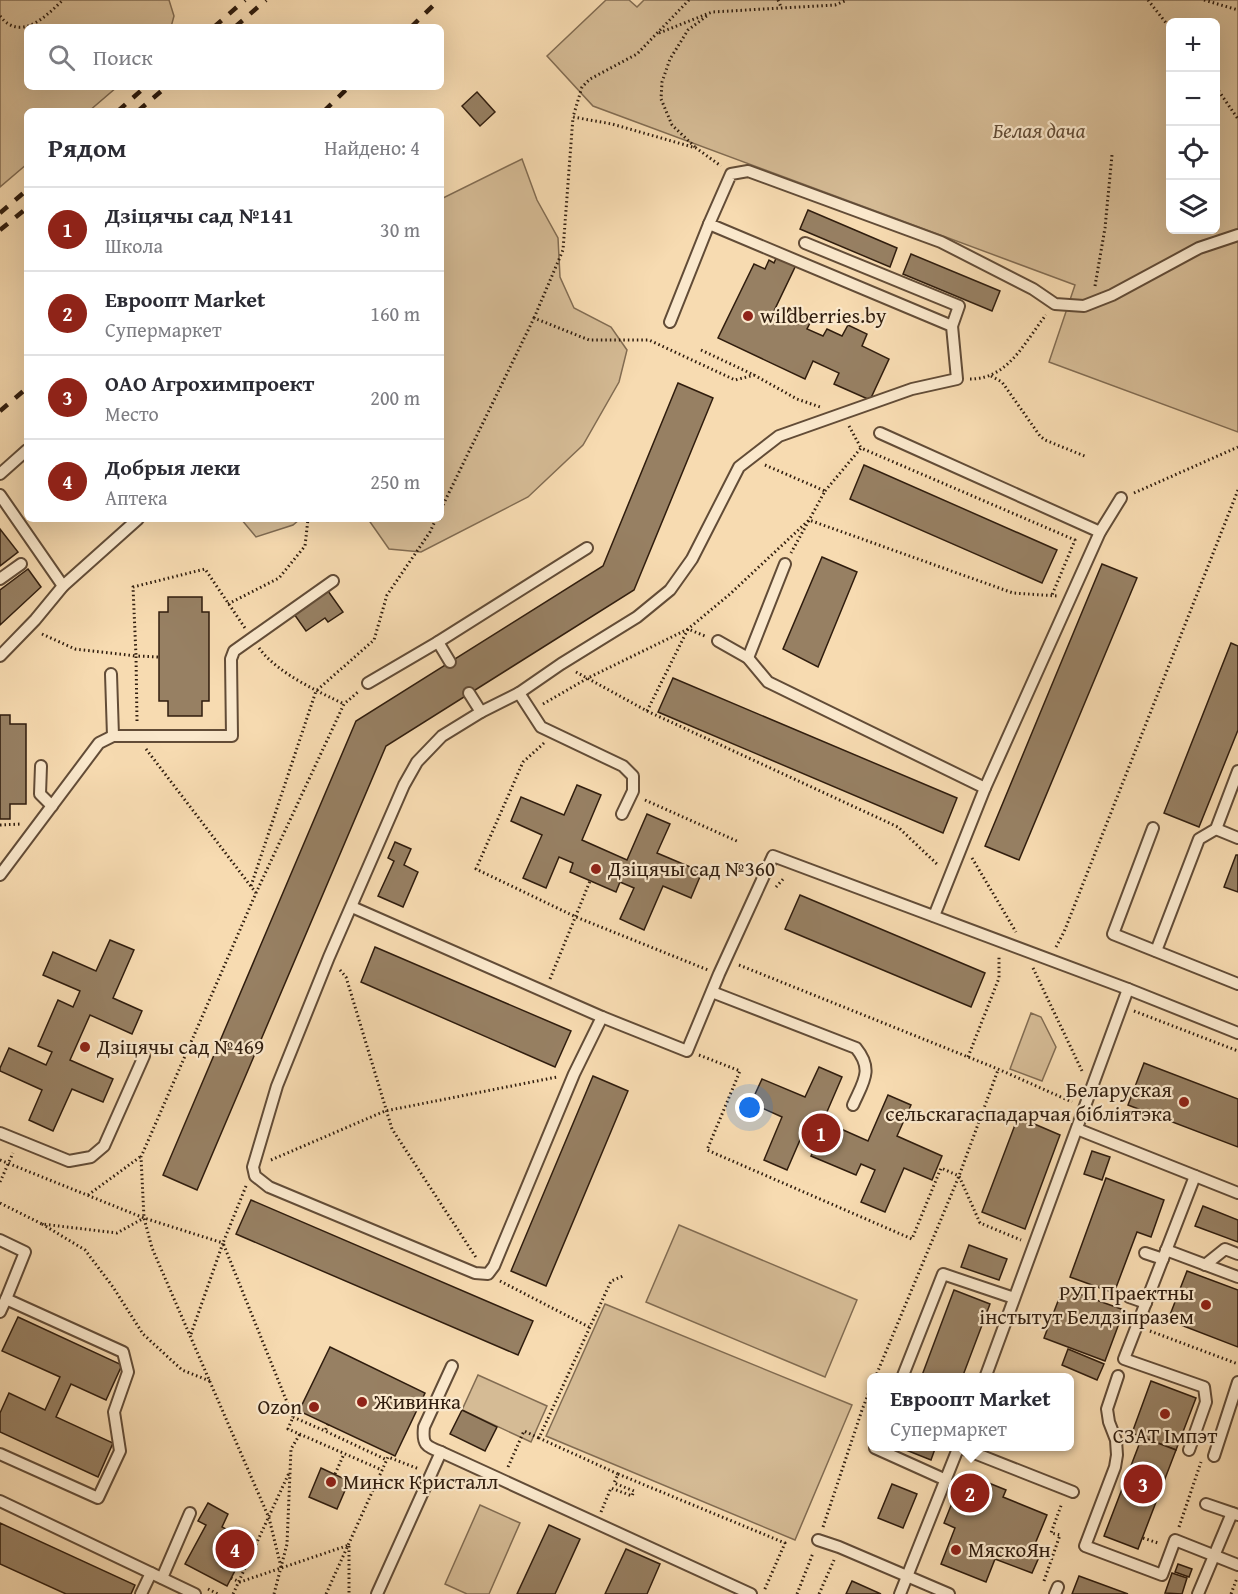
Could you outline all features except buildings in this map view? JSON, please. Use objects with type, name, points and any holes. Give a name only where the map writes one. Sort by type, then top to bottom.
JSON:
[{"type":"lane","points":[[670,322],[731,174],[748,171],[941,242],[1033,289],[1055,304],[1084,306],[1112,295],[1199,248],[1238,235]]},
{"type":"lane","points":[[709,224],[952,326]]},
{"type":"lane","points":[[602,1017],[574,1074],[494,1266],[488,1274],[475,1273],[268,1187],[255,1176],[254,1167],[277,1086],[329,957],[404,785],[417,762],[442,736],[481,712],[519,693],[637,617],[670,590],[692,559],[739,468],[779,436],[912,389],[957,379],[952,326],[959,306],[805,243]]},
{"type":"lane","points":[[880,433],[1100,532]]},
{"type":"lane","points":[[0,474],[24,453]]},
{"type":"lane","points":[[0,495],[63,586]]},
{"type":"lane","points":[[934,916],[986,788],[1071,596],[1100,532],[1121,498]]},
{"type":"lane","points":[[0,656],[63,586],[135,522]]},
{"type":"lane","points":[[368,683],[588,548]]},
{"type":"lane","points":[[0,579],[21,564]]},
{"type":"lane","points":[[748,658],[785,564]]},
{"type":"lane","points":[[0,874],[99,742],[112,736],[232,736],[231,659],[234,651],[333,581]]},
{"type":"lane","points":[[718,640],[748,658],[775,686],[986,788]]},
{"type":"lane","points":[[438,642],[450,662]]},
{"type":"lane","points":[[111,674],[112,736]]},
{"type":"lane","points":[[469,693],[481,712]]},
{"type":"lane","points":[[519,693],[541,727],[623,766],[633,776],[632,794],[622,814]]},
{"type":"lane","points":[[41,766],[40,794],[52,806]]},
{"type":"lane","points":[[1156,951],[1199,839],[1216,829],[1238,771]]},
{"type":"lane","points":[[1154,828],[1113,934],[1238,984]]},
{"type":"lane","points":[[1216,829],[1238,838]]},
{"type":"lane","points":[[352,907],[657,1041],[687,1051],[718,974],[773,856],[1128,989],[1238,1033]]},
{"type":"lane","points":[[986,1373],[1128,989]]},
{"type":"lane","points":[[712,992],[856,1048],[864,1058],[867,1073],[853,1105]]},
{"type":"lane","points":[[0,1133],[69,1161],[91,1157],[104,1146],[144,1056]]},
{"type":"lane","points":[[1077,1129],[1238,1193]]},
{"type":"lane","points":[[1189,1450],[1206,1402],[1204,1387],[1124,1359],[1195,1176]]},
{"type":"lane","points":[[0,1240],[25,1252],[0,1312]]},
{"type":"lane","points":[[1205,1265],[1225,1249],[1238,1254]]},
{"type":"lane","points":[[1145,1252],[1205,1265],[1238,1277]]},
{"type":"lane","points":[[904,1373],[943,1274],[1014,1298]]},
{"type":"lane","points":[[1128,1298],[1146,1303]]},
{"type":"lane","points":[[0,1454],[98,1498],[120,1451],[114,1412],[128,1372],[123,1352],[6,1299]]},
{"type":"lane","points":[[452,1366],[424,1427],[423,1438],[428,1447],[751,1594]]},
{"type":"lane","points":[[1118,1376],[1107,1409],[1116,1440],[1115,1467],[1084,1546],[1162,1575],[1175,1540],[1238,1565]]},
{"type":"lane","points":[[1208,1456],[1238,1382]]},
{"type":"lane","points":[[881,1451],[946,1480]]},
{"type":"lane","points":[[900,1594],[957,1451]]},
{"type":"lane","points":[[969,1451],[1070,1491]]},
{"type":"lane","points":[[377,1594],[441,1452]]},
{"type":"lane","points":[[0,1501],[195,1594]]},
{"type":"lane","points":[[1198,1594],[1235,1514],[1206,1504]]},
{"type":"lane","points":[[141,1594],[156,1575],[190,1513]]},
{"type":"lane","points":[[818,1540],[949,1594]]},
{"type":"path","points":[[34,24],[63,0]]},
{"type":"path","points":[[444,503],[534,318],[563,250],[573,117],[582,87],[590,79],[637,54],[689,0]]},
{"type":"path","points":[[778,0],[781,7]]},
{"type":"path","points":[[656,34],[712,12],[835,5],[847,0]]},
{"type":"path","points":[[1148,0],[1166,23]]},
{"type":"path","points":[[1204,0],[1238,10]]},
{"type":"path","points":[[712,12],[688,30],[670,59],[662,82],[661,99],[672,125],[696,148],[731,174]]},
{"type":"path","points":[[0,16],[9,23],[24,26]]},
{"type":"path","points":[[1220,94],[1238,119]]},
{"type":"path","points":[[573,117],[612,124],[696,148]]},
{"type":"path","points":[[1084,306],[1096,285],[1105,228],[1112,155]]},
{"type":"path","points":[[957,379],[977,379],[1005,367],[1020,351],[1055,304]]},
{"type":"path","points":[[534,318],[589,340],[649,340],[735,380],[754,375]]},
{"type":"path","points":[[701,350],[754,375],[797,399],[842,414]]},
{"type":"path","points":[[990,375],[1002,382],[1045,440],[1087,457]]},
{"type":"path","points":[[851,430],[861,448],[1075,540],[1052,595]]},
{"type":"path","points":[[1121,498],[1238,447]]},
{"type":"path","points":[[785,564],[825,490],[861,448]]},
{"type":"path","points":[[750,459],[825,490]]},
{"type":"path","points":[[1049,959],[1064,932],[1238,490]]},
{"type":"path","points":[[809,520],[1013,593],[1071,596]]},
{"type":"path","points":[[531,712],[588,678],[688,629],[730,594],[809,520]]},
{"type":"path","points":[[228,604],[279,578],[305,546],[308,522]]},
{"type":"path","points":[[251,886],[316,691],[374,640],[387,595],[435,522]]},
{"type":"path","points":[[256,892],[137,737],[133,587],[205,570],[267,659],[316,691],[344,704]]},
{"type":"path","points":[[27,628],[75,649],[159,657]]},
{"type":"path","points":[[688,629],[718,640]]},
{"type":"path","points":[[647,711],[688,629]]},
{"type":"path","points":[[561,664],[647,711],[898,827],[950,876]]},
{"type":"path","points":[[281,1567],[269,1518],[152,1248],[144,1218],[141,1157],[256,892],[344,704],[368,683]]},
{"type":"path","points":[[554,733],[523,762],[476,869],[576,917],[718,974]]},
{"type":"path","points":[[632,794],[739,842]]},
{"type":"path","points":[[963,843],[1026,951]]},
{"type":"path","points":[[772,895],[777,885],[787,875]]},
{"type":"path","points":[[545,991],[590,881]]},
{"type":"path","points":[[968,1057],[999,978],[999,953],[1010,957]]},
{"type":"path","points":[[329,957],[346,977],[392,1129],[488,1274],[590,1327]]},
{"type":"path","points":[[1041,968],[1031,964],[1091,1090]]},
{"type":"path","points":[[736,972],[739,965],[998,1069],[1084,1108]]},
{"type":"path","points":[[1122,1006],[1238,1051]]},
{"type":"path","points":[[694,1062],[698,1055],[740,1071],[707,1150],[912,1239],[941,1168],[959,1176],[980,1223],[1034,1245]]},
{"type":"path","points":[[877,1373],[959,1176],[998,1069]]},
{"type":"path","points":[[0,1182],[18,1141]]},
{"type":"path","points":[[88,1196],[141,1157]]},
{"type":"path","points":[[0,1160],[144,1218],[223,1243],[190,1336]]},
{"type":"path","points":[[0,1203],[42,1224],[85,1250],[113,1287],[143,1334],[182,1370],[210,1381]]},
{"type":"path","points":[[42,1224],[117,1233],[144,1218]]},
{"type":"path","points":[[539,1438],[611,1281],[623,1276]]},
{"type":"path","points":[[1137,1326],[1238,1364]]},
{"type":"path","points":[[797,1594],[867,1397]]},
{"type":"path","points":[[292,1417],[388,1459],[326,1594]]},
{"type":"path","points":[[324,1431],[328,1424]]},
{"type":"path","points":[[505,1474],[524,1431],[618,1474],[785,1543],[778,1561]]},
{"type":"path","points":[[274,1594],[287,1544],[291,1449],[300,1434]]},
{"type":"path","points":[[335,1474],[344,1453]]},
{"type":"path","points":[[1175,1540],[1208,1456]]},
{"type":"path","points":[[233,1594],[290,1469]]},
{"type":"path","points":[[600,1516],[611,1488],[632,1496],[634,1491],[614,1483],[618,1474]]},
{"type":"path","points":[[1043,1584],[1060,1536],[1051,1533],[1070,1491]]},
{"type":"path","points":[[231,1578],[240,1582],[349,1545]]},
{"type":"path","points":[[349,1545],[349,1594]]},
{"type":"path","points":[[819,1594],[839,1547]]},
{"type":"path","points":[[245,1551],[253,1554]]},
{"type":"path","points":[[1231,1594],[1238,1576]]},
{"type":"green space","points":[[0,0],[169,0],[174,16],[172,24],[24,24],[24,90],[114,90],[92,108],[24,108],[24,167],[0,187]]},
{"type":"green space","name":"Белая дача","points":[[606,0],[629,0],[637,7],[644,0],[1238,0],[1238,432],[1049,362],[1075,285],[593,106],[547,56]]},
{"type":"green space","points":[[522,159],[537,200],[558,238],[560,277],[574,308],[611,327],[627,350],[619,382],[583,445],[528,497],[421,552],[389,549],[370,522],[444,522],[444,198]]},
{"type":"green space","points":[[244,522],[296,522],[293,525],[256,537]]},
{"type":"green space","points":[[1031,1013],[1041,1017],[1056,1047],[1042,1081],[1010,1069]]},
{"type":"green space","points":[[679,1225],[857,1300],[825,1377],[646,1302]]},
{"type":"green space","points":[[605,1304],[852,1405],[795,1540],[546,1436]]},
{"type":"green space","points":[[478,1375],[547,1406],[531,1442],[462,1410]]},
{"type":"green space","points":[[480,1505],[520,1523],[489,1594],[467,1594],[445,1584]]},
{"type":"railway","points":[[217,24],[245,0]]},
{"type":"railway","points":[[238,24],[266,0]]},
{"type":"railway","points":[[414,24],[439,0]]},
{"type":"railway","points":[[121,108],[142,90]]},
{"type":"railway","points":[[142,108],[162,90]]},
{"type":"railway","points":[[327,108],[346,90]]},
{"type":"railway","points":[[0,213],[24,193]]},
{"type":"railway","points":[[0,230],[24,210]]},
{"type":"railway","points":[[0,411],[24,391]]},
{"type":"place","name":"wildberries.by","points":[[748,316]]},
{"type":"place","name":"Дзіцячы сад №360","points":[[596,869]]},
{"type":"place","name":"Дзіцячы сад №469","points":[[85,1047]]},
{"type":"place","name":"Беларуская сельскагаспадарчая бібліятэка","points":[[1184,1102]]},
{"type":"place","name":"Дзіцячы сад №141","points":[[821,1133]]},
{"type":"place","name":"РУП Праектны інстытут Белдзіпразем","points":[[1206,1305]]},
{"type":"place","name":"Живинка","points":[[362,1402]]},
{"type":"place","name":"Ozon","points":[[314,1407]]},
{"type":"place","name":"СЗАТ Імпэт","points":[[1165,1414]]},
{"type":"place","name":"Минск Кристалл","points":[[331,1482]]},
{"type":"place","name":"ОАО Агрохимпроект","points":[[1143,1484]]},
{"type":"place","name":"Евроопт Market","points":[[970,1493]]},
{"type":"place","name":"Добрыя леки","points":[[235,1549]]},
{"type":"place","name":"МяскоЯн","points":[[956,1550]]}]
